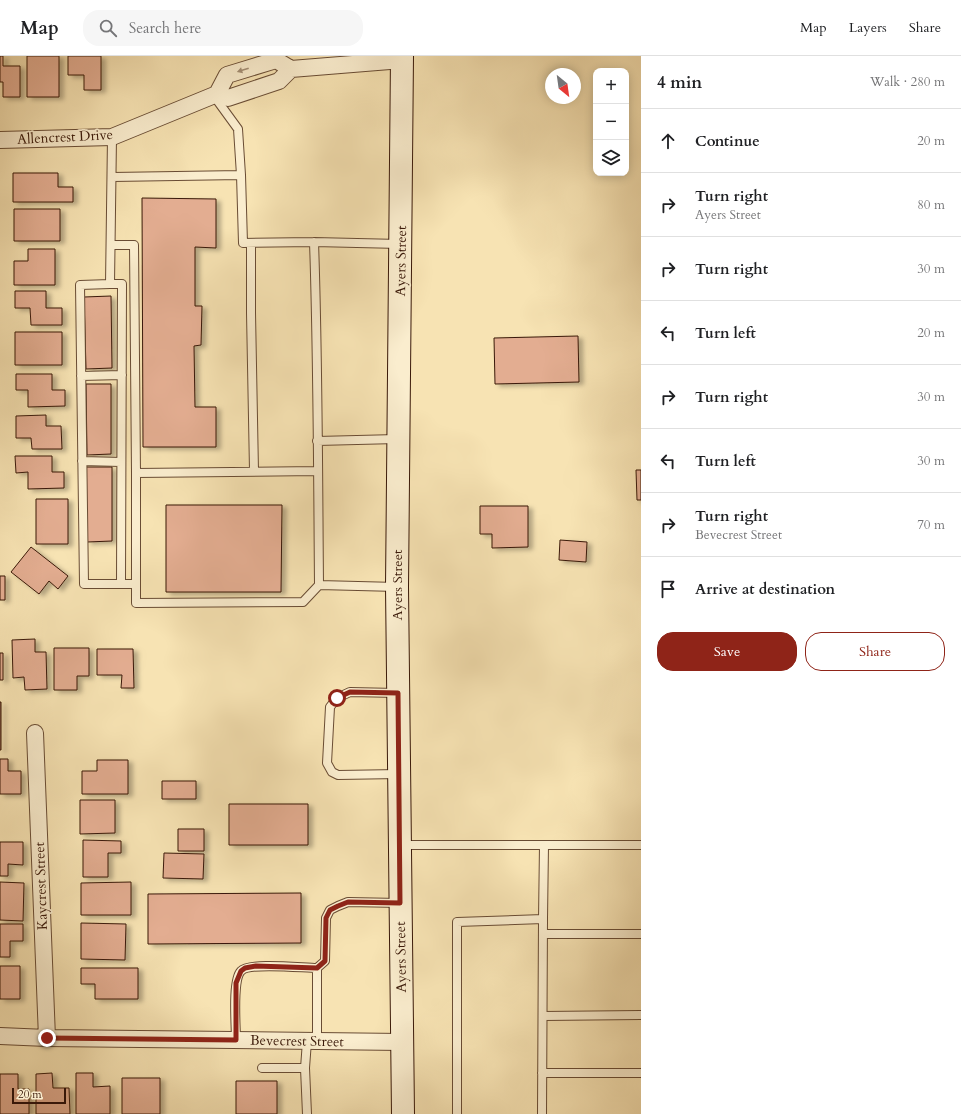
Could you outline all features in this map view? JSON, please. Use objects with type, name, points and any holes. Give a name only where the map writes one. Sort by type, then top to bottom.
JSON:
[{"type":"main road","name":"Ayers Street","points":[[402,58],[397,587],[403,1114]]},
{"type":"street","points":[[215,94],[227,75],[276,60],[291,69],[402,58]]},
{"type":"street","name":"Allencrest Drive","points":[[0,140],[112,137],[215,94],[228,98],[279,81],[291,69]]},
{"type":"street","name":"Kaycrest Street","points":[[35,733],[47,1038]]},
{"type":"street","name":"Bevecrest Street","points":[[0,1036],[47,1038],[402,1042]]},
{"type":"lane","points":[[215,94],[238,129],[243,243],[314,242],[401,244]]},
{"type":"lane","points":[[110,284],[112,137]]},
{"type":"lane","points":[[112,177],[241,174]]},
{"type":"lane","points":[[111,245],[134,246],[136,603],[303,602],[318,585],[318,471],[314,242]]},
{"type":"lane","points":[[251,243],[254,472]]},
{"type":"lane","points":[[121,584],[122,284],[80,285],[84,584],[121,584],[136,584]]},
{"type":"lane","points":[[81,376],[122,375]]},
{"type":"lane","points":[[317,441],[399,439]]},
{"type":"lane","points":[[82,462],[121,462]]},
{"type":"lane","points":[[136,473],[318,471]]},
{"type":"lane","points":[[318,585],[397,587]]},
{"type":"lane","points":[[398,693],[350,692],[337,698],[330,707],[327,763],[332,772],[338,775],[399,774]]},
{"type":"lane","points":[[400,845],[641,845]]},
{"type":"lane","points":[[542,1114],[544,845]]},
{"type":"lane","points":[[236,1040],[236,983],[241,971],[245,968],[256,966],[317,968],[325,961],[326,918],[330,910],[348,902],[400,903]]},
{"type":"lane","points":[[457,1114],[457,922],[543,919]]},
{"type":"lane","points":[[543,934],[641,934]]},
{"type":"lane","points":[[307,1114],[305,1068],[312,1041],[317,968]]},
{"type":"lane","points":[[543,1016],[641,1015]]},
{"type":"lane","points":[[262,1068],[305,1068]]},
{"type":"lane","points":[[542,1074],[641,1074]]},
{"type":"building","points":[[0,56],[3,56],[3,66],[20,66],[20,97],[3,97],[3,82],[0,82]]},
{"type":"building","points":[[27,56],[59,56],[59,97],[27,97]]},
{"type":"building","points":[[68,56],[101,56],[101,90],[84,90],[84,75],[68,75]]},
{"type":"building","points":[[13,173],[58,173],[58,187],[73,187],[73,202],[13,202]]},
{"type":"building","points":[[142,198],[216,199],[216,248],[195,247],[195,306],[202,306],[201,345],[194,346],[195,407],[216,407],[216,447],[143,447]]},
{"type":"building","points":[[14,209],[60,209],[60,241],[14,241]]},
{"type":"building","points":[[28,249],[55,249],[55,285],[14,285],[14,261],[28,261]]},
{"type":"building","points":[[15,291],[46,291],[46,308],[62,308],[62,325],[31,325],[30,308],[15,308]]},
{"type":"building","points":[[111,296],[112,368],[86,369],[84,297]]},
{"type":"building","points":[[15,332],[62,332],[62,365],[15,365]]},
{"type":"building","points":[[578,336],[579,382],[495,384],[494,338]]},
{"type":"building","points":[[16,374],[52,374],[52,390],[65,390],[65,406],[28,407],[28,390],[16,390]]},
{"type":"building","points":[[86,384],[111,384],[111,454],[87,455]]},
{"type":"building","points":[[46,415],[46,426],[61,426],[62,449],[32,449],[31,438],[16,438],[16,416]]},
{"type":"building","points":[[15,456],[52,456],[52,472],[64,472],[64,488],[28,489],[28,472],[16,473]]},
{"type":"building","points":[[86,467],[112,467],[112,541],[87,542]]},
{"type":"building","points":[[636,470],[641,470],[641,500],[637,500]]},
{"type":"building","points":[[36,499],[68,499],[68,544],[36,544]]},
{"type":"building","points":[[166,505],[282,505],[281,592],[166,592]]},
{"type":"building","points":[[480,506],[528,506],[528,547],[492,548],[492,534],[480,534]]},
{"type":"building","points":[[560,540],[587,542],[586,562],[559,560]]},
{"type":"building","points":[[31,547],[68,576],[58,589],[49,581],[39,594],[11,572]]},
{"type":"building","points":[[0,576],[5,576],[5,600],[0,600]]},
{"type":"building","points":[[35,639],[35,652],[46,652],[47,689],[25,690],[24,677],[13,678],[12,640]]},
{"type":"building","points":[[54,648],[89,648],[89,676],[77,676],[77,690],[54,690]]},
{"type":"building","points":[[97,649],[133,649],[134,688],[121,688],[122,675],[97,675]]},
{"type":"building","points":[[0,653],[3,653],[3,680],[0,680]]},
{"type":"building","points":[[1,702],[1,750],[0,750]]},
{"type":"building","points":[[0,759],[8,759],[8,771],[21,771],[21,794],[0,794]]},
{"type":"building","points":[[97,760],[128,760],[128,794],[82,794],[82,771],[97,771]]},
{"type":"building","points":[[162,781],[196,781],[196,799],[162,799]]},
{"type":"building","points":[[80,800],[115,800],[115,833],[80,834]]},
{"type":"building","points":[[229,804],[308,804],[308,845],[229,845]]},
{"type":"building","points":[[178,829],[204,829],[204,851],[178,851]]},
{"type":"building","points":[[83,840],[121,841],[121,853],[108,853],[108,877],[83,877]]},
{"type":"building","points":[[0,842],[23,842],[23,865],[8,864],[8,876],[0,876]]},
{"type":"building","points":[[164,853],[204,854],[203,879],[163,878]]},
{"type":"building","points":[[0,882],[24,883],[23,921],[0,920]]},
{"type":"building","points":[[131,882],[131,915],[81,915],[81,883]]},
{"type":"building","points":[[301,893],[301,943],[148,944],[148,894]]},
{"type":"building","points":[[81,923],[126,924],[125,960],[81,959]]},
{"type":"building","points":[[0,924],[23,924],[23,941],[10,941],[10,957],[0,957]]},
{"type":"building","points":[[0,966],[20,966],[20,999],[0,999]]},
{"type":"building","points":[[81,968],[138,968],[138,999],[95,999],[95,984],[81,984]]},
{"type":"building","points":[[52,1073],[53,1088],[69,1088],[70,1114],[36,1114],[36,1074]]},
{"type":"building","points":[[76,1073],[93,1073],[93,1087],[110,1086],[110,1114],[76,1114]]},
{"type":"building","points":[[0,1074],[18,1074],[18,1089],[29,1089],[29,1114],[0,1114]]},
{"type":"building","points":[[122,1078],[160,1078],[160,1114],[122,1114]]},
{"type":"building","points":[[236,1081],[277,1081],[277,1114],[236,1114]]},
{"type":"route","points":[[47,1038],[236,1040],[236,983],[241,971],[245,968],[256,966],[317,968],[325,961],[326,918],[330,910],[348,902],[400,903],[398,693],[350,692],[337,698]]}]
